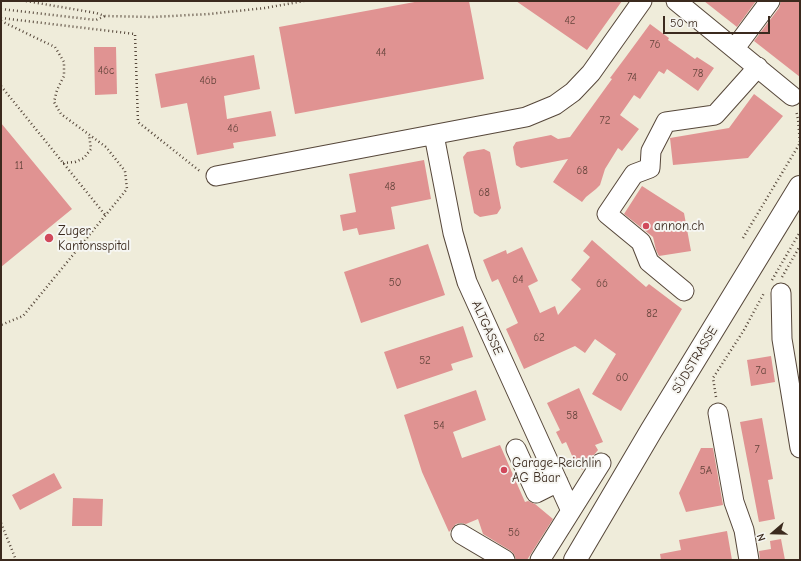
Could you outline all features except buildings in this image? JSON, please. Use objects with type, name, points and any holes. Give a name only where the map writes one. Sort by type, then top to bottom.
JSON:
[{"type":"main road","name":"SÜDSTRASSE","points":[[575,560],[592,534],[651,431],[800,186]]},
{"type":"main road","name":"SÜDSTRASSE","points":[[582,560],[592,534]]},
{"type":"street","points":[[216,176],[526,117],[555,105],[573,92],[591,73],[642,1]]},
{"type":"street","points":[[676,1],[792,96]]},
{"type":"street","points":[[735,48],[770,1]]},
{"type":"street","points":[[684,291],[649,262],[641,242],[608,214],[634,174],[650,168],[651,151],[666,122],[715,116],[758,67]]},
{"type":"street","name":"ALTGASSE","points":[[434,135],[453,234],[467,282],[571,511]]},
{"type":"street","points":[[773,287],[800,448]]},
{"type":"street","points":[[718,413],[734,502],[744,530],[749,560]]},
{"type":"street","points":[[516,449],[536,492],[558,482]]},
{"type":"street","points":[[540,560],[601,464]]},
{"type":"street","points":[[461,534],[505,560]]},
{"type":"path","points":[[26,1],[96,13],[105,16],[209,14],[265,8],[304,1]]},
{"type":"path","points":[[1,9],[96,20],[105,16]]},
{"type":"path","points":[[1,19],[55,47],[64,62],[64,76],[57,90],[54,102],[61,114],[106,147],[125,171],[127,189],[23,316],[1,325]]},
{"type":"path","points":[[1,19],[135,34],[138,122],[209,178],[216,176]]},
{"type":"path","points":[[1,86],[106,216]]},
{"type":"path","points":[[743,238],[800,143],[798,119],[792,96]]},
{"type":"path","points":[[63,163],[76,162],[84,158],[91,149],[89,134]]},
{"type":"path","points":[[773,287],[783,261],[800,232]]},
{"type":"path","points":[[718,413],[713,378],[773,287],[782,277],[800,246]]},
{"type":"path","points":[[795,255],[800,253]]},
{"type":"path","points":[[1,523],[16,560]]},
{"type":"place","name":"annon.ch","points":[[646,226]]},
{"type":"place","name":"Zuger Kantonsspital","points":[[49,238]]},
{"type":"place","name":"Garage-Reichlin AG Baar","points":[[504,470]]}]
